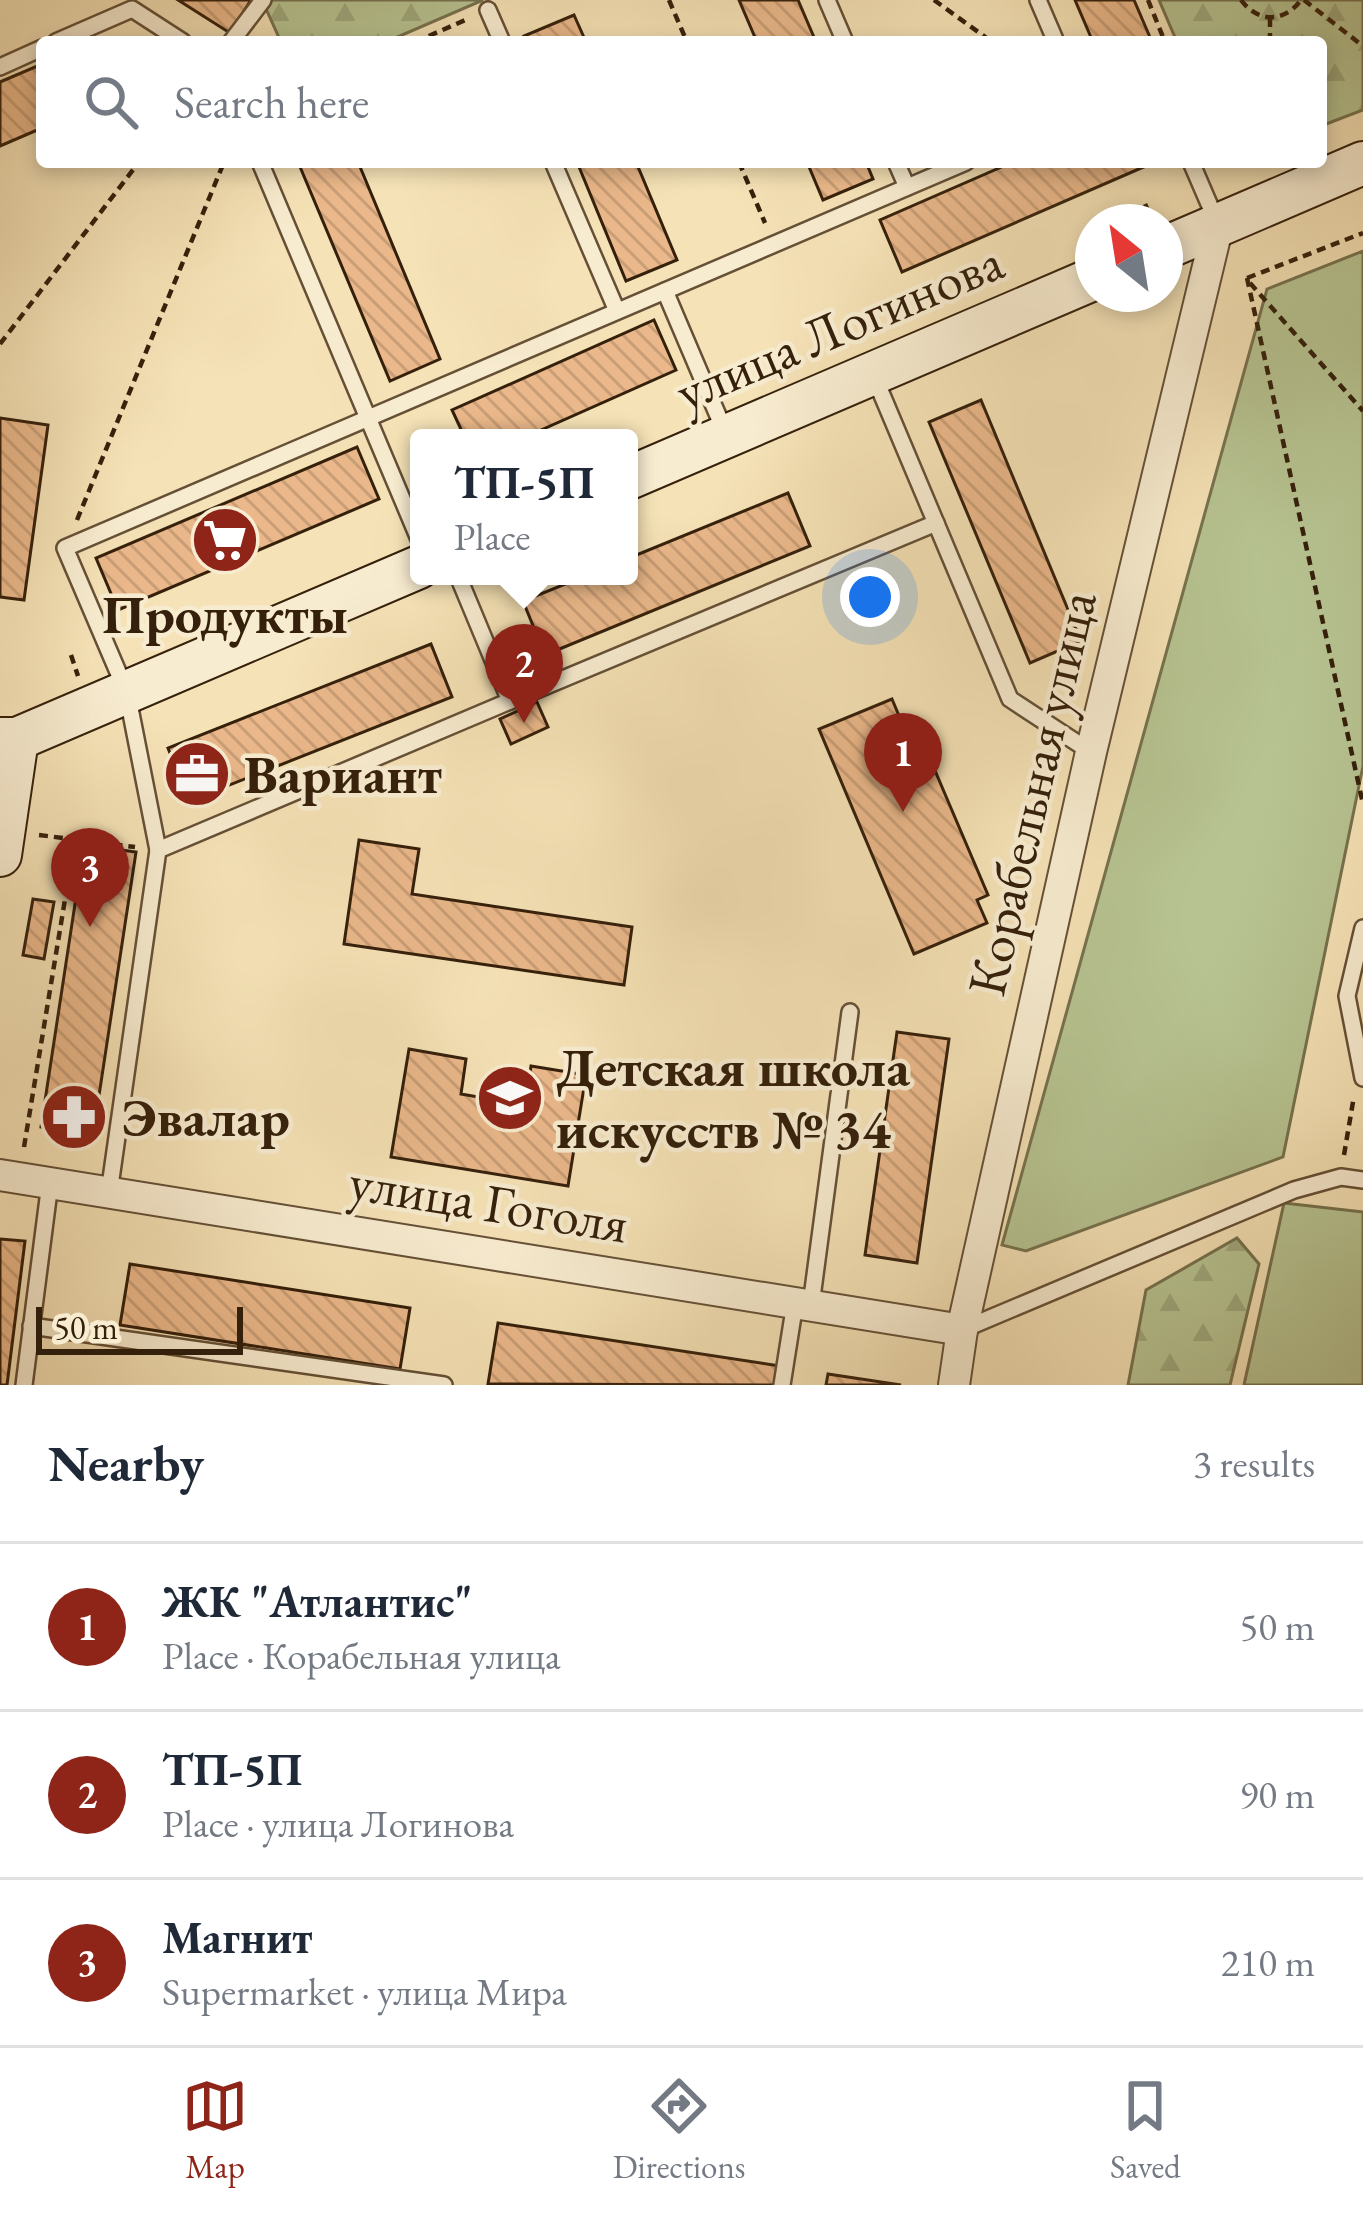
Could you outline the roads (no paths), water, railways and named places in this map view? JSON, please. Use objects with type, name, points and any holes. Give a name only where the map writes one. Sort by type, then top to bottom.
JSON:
[{"type":"main road","points":[[1183,240],[1363,163]]},
{"type":"main road","name":"улица Логинова","points":[[638,474],[1075,287]]},
{"type":"main road","points":[[0,855],[8,739],[410,571]]},
{"type":"street","name":"Корабельная улица","points":[[954,1385],[962,1330],[1091,752],[1218,225]]},
{"type":"street","name":"улица Гоголя","points":[[9,1177],[962,1330]]},
{"type":"lane","points":[[236,36],[263,0]]},
{"type":"lane","points":[[827,0],[842,36]]},
{"type":"lane","points":[[1038,0],[1053,36]]},
{"type":"lane","points":[[70,36],[131,9],[174,36]]},
{"type":"lane","points":[[488,10],[499,36]]},
{"type":"lane","points":[[0,67],[36,51]]},
{"type":"lane","points":[[263,168],[410,517]]},
{"type":"lane","points":[[556,168],[617,311]]},
{"type":"lane","points":[[899,168],[907,187]]},
{"type":"lane","points":[[109,1193],[158,850],[127,693],[65,548],[952,168]]},
{"type":"lane","points":[[1194,168],[1218,225]]},
{"type":"lane","points":[[665,291],[727,436]]},
{"type":"lane","points":[[873,373],[1010,699],[1091,752]]},
{"type":"lane","points":[[158,850],[936,523]]},
{"type":"lane","points":[[462,585],[510,701]]},
{"type":"lane","points":[[1363,928],[1347,995],[1363,1078]]},
{"type":"lane","points":[[782,1385],[803,1304],[850,1012]]},
{"type":"lane","points":[[962,1330],[1294,1190],[1340,1177],[1363,1180]]},
{"type":"lane","points":[[23,1385],[50,1183]]},
{"type":"lane","points":[[31,1326],[444,1385]]},
{"type":"place","name":"Продукты","points":[[225,540]]},
{"type":"place","name":"ТП-5П","points":[[524,723]]},
{"type":"place","name":"Вариант","points":[[197,774]]},
{"type":"place","name":"ЖК \"Атлантис\"","points":[[903,812]]},
{"type":"place","name":"Магнит","points":[[90,927]]},
{"type":"place","name":"Детская школа искусств № 34","points":[[510,1098]]},
{"type":"place","name":"Эвалар","points":[[74,1117]]}]
